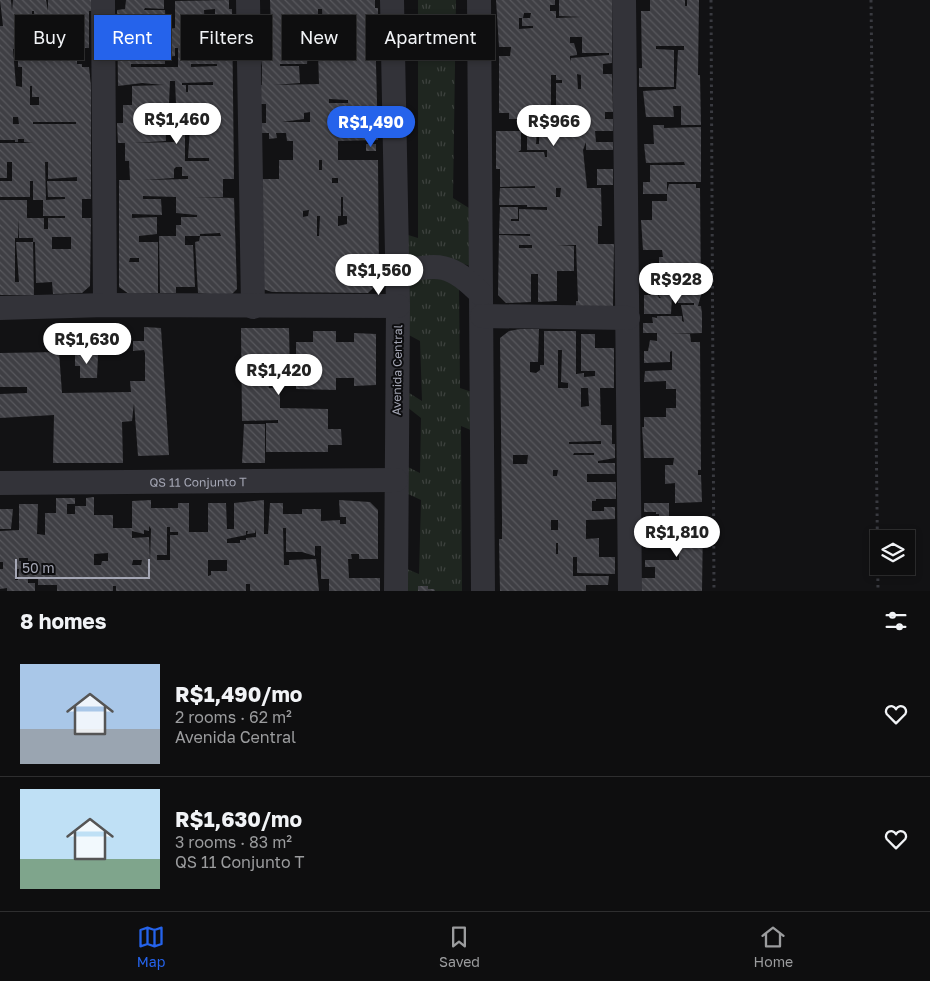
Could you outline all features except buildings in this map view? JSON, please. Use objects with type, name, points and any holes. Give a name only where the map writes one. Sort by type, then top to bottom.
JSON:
[{"type":"street","points":[[103,0],[105,305]]},
{"type":"street","points":[[248,0],[253,307]]},
{"type":"street","name":"Avenida Central","points":[[392,0],[398,273],[396,591]]},
{"type":"street","points":[[479,0],[483,591]]},
{"type":"street","points":[[624,0],[630,591]]},
{"type":"street","points":[[398,273],[431,267],[453,270],[464,276],[482,305]]},
{"type":"street","points":[[0,308],[105,305],[398,306]]},
{"type":"street","points":[[482,305],[628,318]]},
{"type":"street","name":"QS 11 Conjunto T","points":[[0,483],[396,480]]},
{"type":"path","points":[[710,0],[714,591]]},
{"type":"path","points":[[871,0],[878,591]]},
{"type":"green space","points":[[418,0],[456,0],[456,15],[418,15]]},
{"type":"green space","points":[[418,60],[455,60],[453,198],[469,208],[470,266],[439,256],[405,265],[405,234],[418,238]]},
{"type":"green space","points":[[434,274],[459,284],[460,388],[475,393],[473,431],[461,426],[462,591],[407,591],[407,569],[419,574],[421,500],[408,494],[406,466],[420,473],[421,418],[407,407],[406,391],[422,401],[420,341],[405,333],[406,283]]}]
